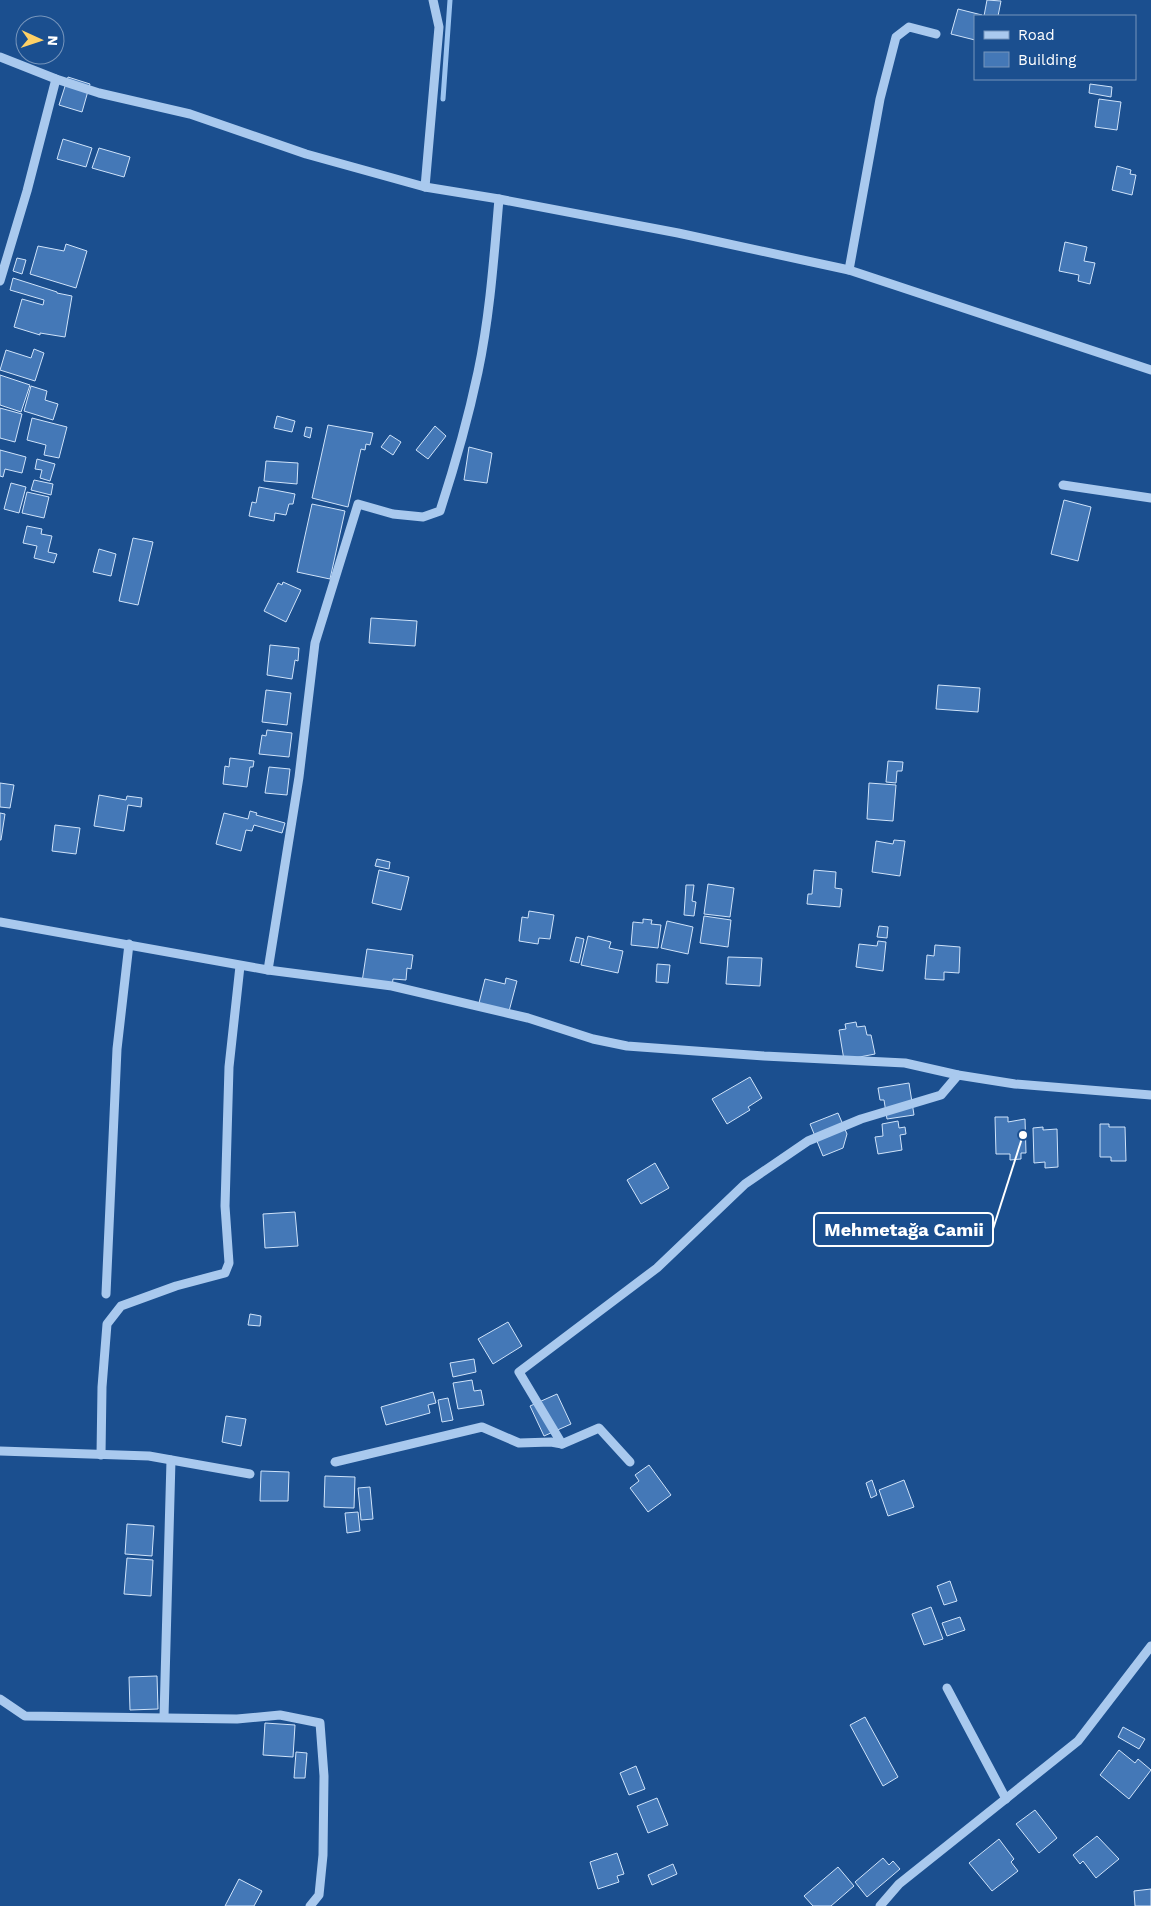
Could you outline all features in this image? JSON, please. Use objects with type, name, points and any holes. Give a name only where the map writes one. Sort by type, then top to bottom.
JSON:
[{"type":"street","points":[[425,187],[439,27],[433,0]]},
{"type":"street","points":[[849,270],[880,99],[896,37],[909,27],[936,34]]},
{"type":"street","points":[[0,57],[56,79],[99,92],[190,114],[306,154],[425,187],[678,233],[849,270],[1151,370]]},
{"type":"street","points":[[0,281],[28,191],[56,79]]},
{"type":"street","points":[[268,970],[299,777],[315,643],[358,504],[393,514],[422,517],[440,511],[459,450],[478,371],[494,267],[499,199]]},
{"type":"street","points":[[1063,485],[1151,498]]},
{"type":"street","points":[[0,922],[130,944],[240,966],[392,986],[528,1018],[593,1039],[627,1046],[764,1056],[905,1063],[958,1075],[1016,1084],[1151,1095]]},
{"type":"street","points":[[106,1294],[117,1049],[130,944]]},
{"type":"street","points":[[101,1455],[102,1387],[108,1324],[121,1306],[176,1286],[225,1273],[229,1263],[225,1206],[229,1068],[240,966]]},
{"type":"street","points":[[562,1444],[519,1372],[656,1268],[745,1184],[808,1142],[861,1119],[941,1095],[958,1075]]},
{"type":"street","points":[[336,1462],[482,1427],[519,1443],[551,1442],[562,1444],[599,1428],[630,1462]]},
{"type":"street","points":[[0,1451],[149,1456],[250,1474]]},
{"type":"street","points":[[164,1718],[172,1460]]},
{"type":"street","points":[[880,1906],[899,1884],[1078,1741],[1151,1646]]},
{"type":"street","points":[[947,1688],[1006,1799]]},
{"type":"street","points":[[0,1699],[25,1716],[237,1719],[280,1715],[320,1723],[324,1776],[323,1855],[319,1895],[310,1906]]},
{"type":"building","points":[[987,0],[1001,1],[998,15],[984,15]]},
{"type":"building","points":[[958,9],[982,15],[974,15],[974,40],[951,34]]},
{"type":"building","points":[[68,77],[90,84],[82,112],[59,105]]},
{"type":"building","points":[[1090,84],[1112,87],[1111,97],[1089,93]]},
{"type":"building","points":[[1099,99],[1121,102],[1117,130],[1095,127]]},
{"type":"building","points":[[63,139],[92,148],[86,167],[57,159]]},
{"type":"building","points":[[99,148],[130,157],[124,177],[92,168]]},
{"type":"building","points":[[1117,166],[1131,170],[1130,174],[1136,175],[1132,195],[1112,190]]},
{"type":"building","points":[[1065,242],[1087,247],[1084,261],[1095,263],[1090,284],[1078,281],[1079,275],[1059,271]]},
{"type":"building","points":[[66,244],[87,251],[76,288],[30,274],[38,246],[64,251]]},
{"type":"building","points":[[17,258],[26,260],[22,274],[13,271]]},
{"type":"building","points":[[13,278],[57,293],[72,296],[65,337],[40,333],[40,335],[14,327],[22,299],[43,305],[44,300],[10,290]]},
{"type":"building","points":[[34,349],[44,353],[35,381],[0,370],[6,350],[31,358]]},
{"type":"building","points":[[0,375],[30,385],[21,412],[0,405]]},
{"type":"building","points":[[31,386],[47,391],[45,400],[58,404],[53,420],[24,411]]},
{"type":"building","points":[[0,408],[22,414],[15,442],[0,438]]},
{"type":"building","points":[[277,416],[295,421],[292,432],[274,428]]},
{"type":"building","points":[[32,418],[67,427],[59,458],[44,455],[46,445],[27,440]]},
{"type":"building","points":[[328,425],[373,433],[370,445],[366,444],[365,450],[361,449],[348,507],[312,498]]},
{"type":"building","points":[[435,426],[446,436],[428,459],[416,450]]},
{"type":"building","points":[[306,427],[312,428],[310,438],[304,436]]},
{"type":"building","points":[[390,435],[401,442],[393,455],[381,447]]},
{"type":"building","points":[[469,447],[492,453],[487,483],[464,480]]},
{"type":"building","points":[[0,450],[26,457],[22,473],[5,469],[3,477],[0,476]]},
{"type":"building","points":[[37,459],[55,464],[50,481],[40,478],[42,470],[35,469]]},
{"type":"building","points":[[266,461],[298,463],[297,484],[264,481]]},
{"type":"building","points":[[34,480],[53,484],[51,495],[31,490]]},
{"type":"building","points":[[11,483],[26,487],[19,513],[4,509]]},
{"type":"building","points":[[259,487],[295,494],[293,504],[289,504],[286,515],[275,513],[274,521],[249,516],[252,502],[256,503]]},
{"type":"building","points":[[27,492],[49,497],[44,518],[22,513]]},
{"type":"building","points":[[1064,500],[1091,507],[1078,561],[1051,554]]},
{"type":"building","points":[[312,504],[345,511],[330,579],[297,572]]},
{"type":"building","points":[[27,526],[42,529],[41,534],[52,536],[48,552],[57,554],[54,563],[34,558],[37,546],[23,543]]},
{"type":"building","points":[[133,538],[153,542],[138,605],[119,601]]},
{"type":"building","points":[[99,549],[116,554],[111,576],[93,572]]},
{"type":"building","points":[[283,582],[301,590],[286,622],[264,611],[278,583],[282,585]]},
{"type":"building","points":[[371,618],[417,621],[415,646],[369,643]]},
{"type":"building","points":[[270,645],[299,648],[298,661],[295,660],[292,679],[267,675]]},
{"type":"building","points":[[938,685],[980,688],[978,712],[936,709]]},
{"type":"building","points":[[266,690],[291,693],[287,725],[262,722]]},
{"type":"building","points":[[267,730],[292,733],[289,757],[259,754],[262,735],[266,736]]},
{"type":"building","points":[[230,758],[254,761],[253,767],[250,767],[247,787],[223,784],[225,766],[229,767]]},
{"type":"building","points":[[888,761],[903,762],[902,771],[897,771],[896,783],[886,782]]},
{"type":"building","points":[[269,767],[290,769],[287,795],[265,793]]},
{"type":"building","points":[[0,783],[14,785],[10,808],[0,807]]},
{"type":"building","points":[[869,783],[896,785],[893,821],[867,819]]},
{"type":"building","points":[[99,795],[126,800],[127,796],[142,798],[141,807],[128,805],[124,831],[94,826]]},
{"type":"building","points":[[250,811],[257,813],[256,815],[285,823],[282,833],[254,825],[252,831],[246,830],[241,851],[216,844],[224,813],[248,819]]},
{"type":"building","points":[[0,813],[5,814],[1,840],[0,840]]},
{"type":"building","points":[[55,825],[80,828],[76,854],[52,851]]},
{"type":"building","points":[[894,840],[905,841],[900,876],[872,872],[876,841],[893,844]]},
{"type":"building","points":[[377,859],[390,862],[389,869],[375,866]]},
{"type":"building","points":[[379,870],[409,877],[401,910],[372,903]]},
{"type":"building","points":[[814,870],[836,872],[835,888],[842,889],[840,907],[807,904],[808,894],[812,894]]},
{"type":"building","points":[[708,884],[734,888],[730,917],[704,914]]},
{"type":"building","points":[[686,885],[694,885],[692,901],[696,902],[694,916],[684,915]]},
{"type":"building","points":[[529,911],[554,915],[550,939],[539,938],[538,944],[519,941],[522,917],[528,918]]},
{"type":"building","points":[[704,916],[731,920],[728,947],[700,943]]},
{"type":"building","points":[[643,919],[652,920],[651,924],[661,925],[658,948],[631,945],[633,922],[643,923]]},
{"type":"building","points":[[667,921],[693,927],[688,954],[661,948]]},
{"type":"building","points":[[879,926],[888,927],[887,938],[877,937]]},
{"type":"building","points":[[588,936],[611,942],[609,948],[623,951],[618,973],[581,965]]},
{"type":"building","points":[[576,937],[584,939],[579,963],[570,961]]},
{"type":"building","points":[[878,941],[886,942],[883,971],[856,967],[859,944],[877,946]]},
{"type":"building","points":[[935,945],[960,947],[959,973],[944,972],[944,980],[925,979],[927,955],[934,956]]},
{"type":"building","points":[[367,949],[413,955],[411,969],[407,968],[406,980],[393,979],[392,986],[362,982]]},
{"type":"building","points":[[728,957],[762,958],[760,986],[726,984]]},
{"type":"building","points":[[657,964],[670,965],[668,983],[656,982]]},
{"type":"building","points":[[506,978],[517,981],[508,1015],[478,1007],[485,979],[505,984]]},
{"type":"building","points":[[856,1022],[857,1027],[865,1026],[867,1035],[871,1035],[875,1054],[844,1060],[839,1030],[846,1029],[845,1024]]},
{"type":"building","points":[[750,1077],[762,1098],[748,1107],[750,1110],[727,1124],[712,1099]]},
{"type":"building","points":[[909,1083],[914,1115],[887,1119],[884,1100],[880,1100],[878,1088]]},
{"type":"building","points":[[838,1113],[847,1134],[843,1148],[823,1156],[810,1124]]},
{"type":"building","points":[[995,1117],[1008,1117],[1008,1122],[1025,1119],[1026,1153],[1021,1153],[1021,1159],[1010,1160],[1010,1154],[996,1154]]},
{"type":"building","points":[[898,1121],[899,1128],[905,1127],[906,1134],[900,1135],[902,1150],[878,1154],[875,1137],[883,1136],[882,1124]]},
{"type":"building","points":[[1100,1124],[1109,1124],[1109,1127],[1125,1127],[1126,1161],[1111,1161],[1111,1157],[1100,1157]]},
{"type":"building","points":[[1043,1127],[1043,1130],[1057,1129],[1058,1167],[1045,1168],[1045,1162],[1034,1163],[1033,1128]]},
{"type":"building","points":[[655,1163],[669,1188],[641,1204],[627,1180]]},
{"type":"building","points":[[295,1212],[298,1246],[265,1248],[263,1214]]},
{"type":"building","points":[[250,1314],[261,1316],[260,1326],[248,1325]]},
{"type":"building","points":[[508,1322],[522,1346],[493,1364],[478,1339]]},
{"type":"building","points":[[474,1359],[476,1372],[453,1377],[450,1363]]},
{"type":"building","points":[[472,1380],[474,1391],[481,1390],[484,1405],[458,1409],[453,1383]]},
{"type":"building","points":[[433,1392],[436,1403],[428,1405],[430,1413],[386,1425],[381,1407]]},
{"type":"building","points":[[557,1394],[571,1424],[544,1436],[530,1406]]},
{"type":"building","points":[[448,1398],[453,1420],[442,1422],[438,1400]]},
{"type":"building","points":[[226,1416],[246,1419],[241,1446],[222,1442]]},
{"type":"building","points":[[649,1465],[671,1495],[648,1512],[630,1488],[639,1481],[635,1475]]},
{"type":"building","points":[[261,1471],[289,1472],[288,1501],[260,1501]]},
{"type":"building","points":[[325,1476],[355,1477],[354,1508],[324,1507]]},
{"type":"building","points":[[872,1480],[877,1495],[871,1498],[866,1483]]},
{"type":"building","points":[[904,1480],[914,1507],[888,1516],[879,1490]]},
{"type":"building","points":[[370,1487],[373,1519],[361,1520],[358,1488]]},
{"type":"building","points":[[358,1512],[360,1531],[347,1533],[345,1513]]},
{"type":"building","points":[[127,1524],[154,1526],[152,1556],[125,1554]]},
{"type":"building","points":[[127,1558],[153,1560],[151,1596],[124,1594]]},
{"type":"building","points":[[950,1581],[957,1601],[944,1605],[937,1586]]},
{"type":"building","points":[[931,1607],[943,1639],[924,1645],[912,1614]]},
{"type":"building","points":[[960,1617],[965,1630],[947,1636],[942,1623]]},
{"type":"building","points":[[157,1676],[158,1709],[130,1710],[129,1677]]},
{"type":"building","points":[[865,1717],[898,1777],[883,1786],[850,1725]]},
{"type":"building","points":[[265,1723],[295,1725],[293,1757],[263,1755]]},
{"type":"building","points":[[1123,1727],[1145,1739],[1139,1749],[1118,1737]]},
{"type":"building","points":[[1119,1750],[1135,1763],[1138,1759],[1151,1770],[1129,1799],[1100,1775]]},
{"type":"building","points":[[296,1752],[307,1753],[305,1778],[294,1778]]},
{"type":"building","points":[[636,1766],[645,1789],[629,1795],[620,1773]]},
{"type":"building","points":[[657,1798],[668,1825],[648,1833],[637,1806]]},
{"type":"building","points":[[1035,1810],[1057,1838],[1039,1853],[1016,1824]]},
{"type":"building","points":[[1097,1836],[1119,1859],[1096,1878],[1083,1861],[1080,1864],[1073,1855]]},
{"type":"building","points":[[999,1839],[1014,1859],[1011,1862],[1018,1871],[992,1891],[969,1863]]},
{"type":"building","points":[[617,1853],[624,1874],[617,1876],[619,1882],[598,1889],[590,1862]]},
{"type":"building","points":[[883,1858],[889,1865],[893,1861],[900,1869],[867,1897],[855,1882]]},
{"type":"building","points":[[673,1864],[677,1874],[652,1885],[648,1875]]},
{"type":"building","points":[[838,1867],[854,1886],[831,1906],[813,1906],[804,1896]]},
{"type":"building","points":[[239,1879],[262,1891],[254,1906],[225,1906]]},
{"type":"building","points":[[1151,1889],[1151,1906],[1135,1906],[1134,1891]]},
{"type":"waterway","points":[[443,99],[450,0]]},
{"type":"place","name":"Mehmetağa Camii","points":[[1023,1135]]}]
